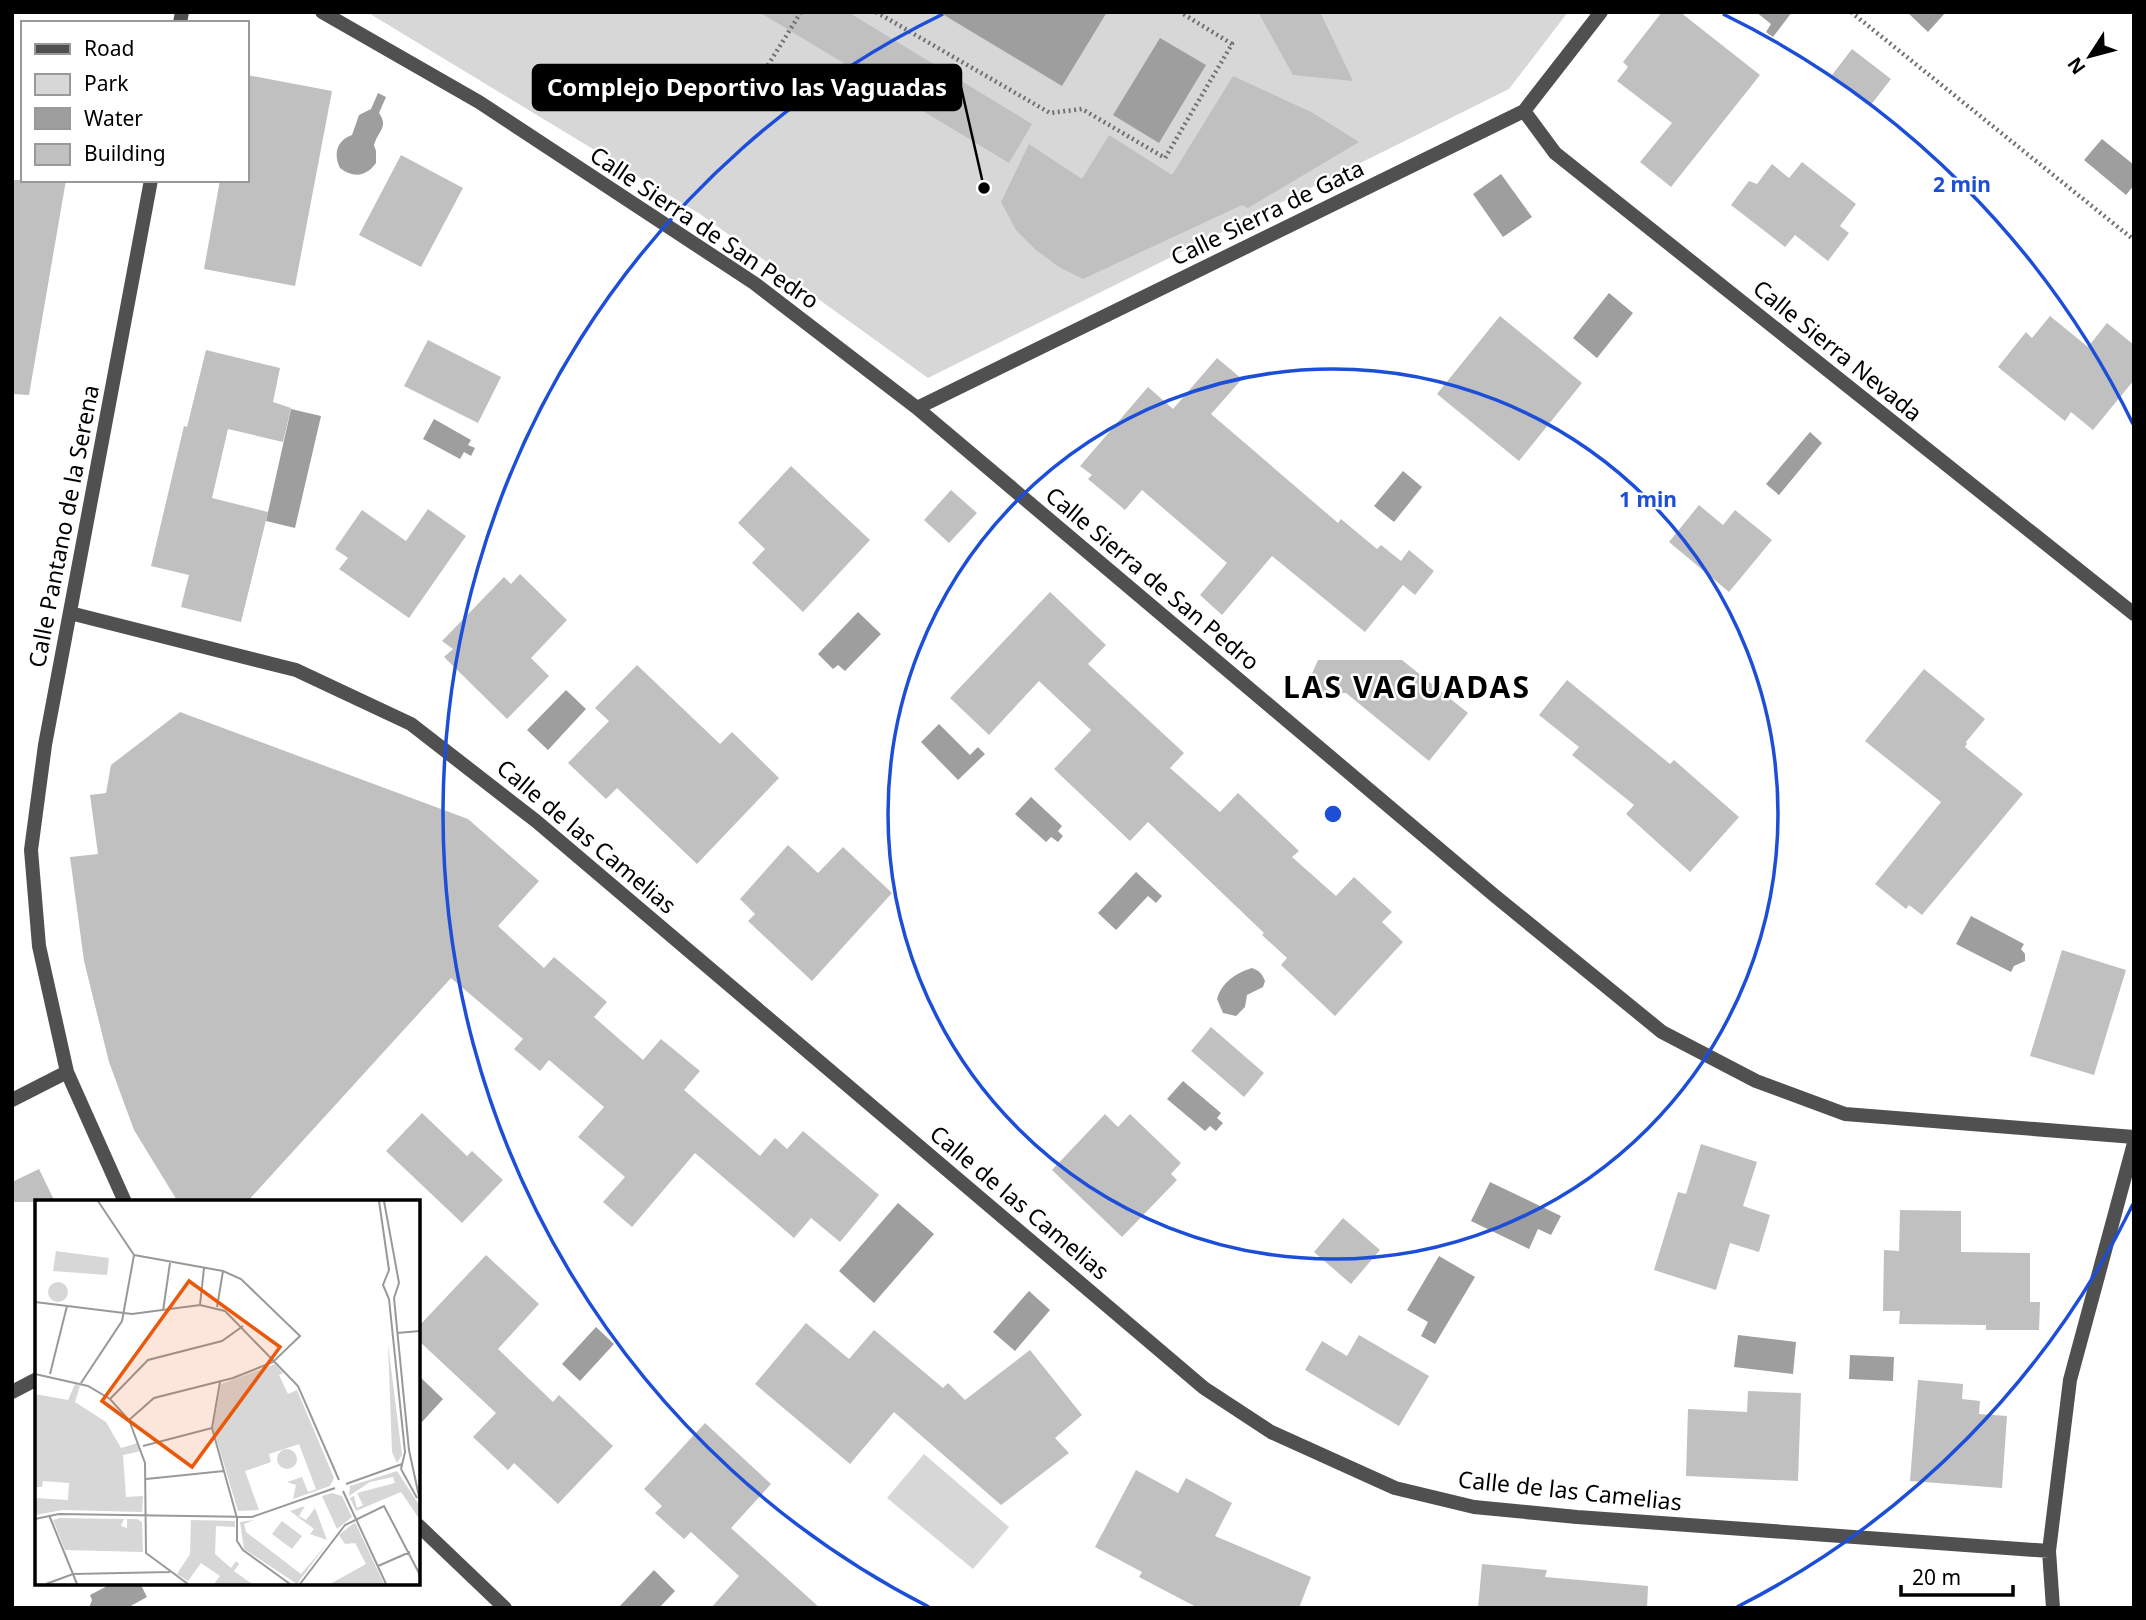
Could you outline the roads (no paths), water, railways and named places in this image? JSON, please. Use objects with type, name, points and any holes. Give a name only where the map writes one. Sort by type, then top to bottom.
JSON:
[{"type":"street","name":"Calle Sierra de San Pedro","points":[[322,12],[479,102],[754,283],[917,408],[1495,896],[1662,1032],[1756,1081],[1845,1114],[2134,1137]]},
{"type":"street","name":"Calle Sierra de Gata","points":[[917,408],[1524,111],[1601,12]]},
{"type":"street","name":"Calle Sierra Nevada","points":[[1524,111],[1555,153],[2134,614]]},
{"type":"street","name":"Calle Pantano de la Serena","points":[[124,1200],[67,1072],[39,946],[31,849],[45,745],[150,182]]},
{"type":"street","name":"Calle de las Camelias","points":[[70,613],[296,670],[411,724],[536,821],[1205,1388],[1271,1432],[1395,1488],[1474,1507],[1577,1517],[2049,1551]]},
{"type":"street","points":[[12,1100],[67,1072]]},
{"type":"street","points":[[2053,1608],[2049,1551],[2070,1380],[2134,1143]]},
{"type":"street","points":[[12,1392],[35,1380]]},
{"type":"street","points":[[420,1527],[505,1608]]},
{"type":"water","points":[[939,12],[1107,12],[1062,86]]},
{"type":"water","points":[[1756,12],[1792,12],[1773,37],[1766,32],[1771,24]]},
{"type":"water","points":[[1907,12],[1946,12],[1928,32]]},
{"type":"water","points":[[1160,38],[1206,65],[1159,143],[1113,115]]},
{"type":"water","points":[[378,93],[386,97],[379,113],[383,126],[374,145],[376,163],[368,171],[354,175],[340,168],[338,148],[343,140],[352,135],[359,115],[371,109]]},
{"type":"water","points":[[2102,139],[2134,165],[2134,185],[2126,195],[2084,160]]},
{"type":"water","points":[[1501,174],[1532,217],[1503,237],[1473,194]]},
{"type":"water","points":[[1609,293],[1633,313],[1597,358],[1573,338]]},
{"type":"water","points":[[291,409],[321,416],[295,528],[266,521]]},
{"type":"water","points":[[434,419],[471,440],[468,445],[475,448],[471,456],[464,452],[460,459],[423,439]]},
{"type":"water","points":[[1810,432],[1822,443],[1779,495],[1766,484]]},
{"type":"water","points":[[1403,471],[1422,487],[1394,522],[1374,506]]},
{"type":"water","points":[[858,612],[881,634],[845,671],[838,665],[833,669],[818,654]]},
{"type":"water","points":[[566,690],[586,709],[548,750],[527,730]]},
{"type":"water","points":[[939,724],[970,755],[978,747],[985,754],[958,780],[921,742]]},
{"type":"water","points":[[1031,797],[1062,826],[1058,831],[1063,836],[1058,842],[1051,837],[1046,842],[1015,814]]},
{"type":"water","points":[[1136,872],[1162,896],[1156,903],[1148,896],[1116,930],[1098,913]]},
{"type":"water","points":[[1971,916],[2024,944],[2021,949],[2025,954],[2025,961],[2014,966],[2011,972],[1956,944]]},
{"type":"water","points":[[1252,968],[1263,976],[1263,987],[1247,995],[1245,1007],[1236,1016],[1223,1013],[1217,999],[1222,988],[1235,976]]},
{"type":"water","points":[[1183,1081],[1221,1113],[1217,1118],[1223,1123],[1216,1131],[1210,1126],[1205,1131],[1167,1099]]},
{"type":"water","points":[[1490,1182],[1561,1216],[1551,1235],[1538,1229],[1529,1249],[1471,1221]]},
{"type":"water","points":[[898,1203],[934,1234],[874,1303],[839,1271]]},
{"type":"water","points":[[1439,1256],[1475,1277],[1435,1344],[1421,1336],[1428,1322],[1407,1310]]},
{"type":"water","points":[[1029,1291],[1050,1310],[1015,1351],[993,1332]]},
{"type":"water","points":[[596,1327],[614,1344],[580,1381],[562,1364]]},
{"type":"water","points":[[1738,1335],[1796,1342],[1793,1374],[1734,1367]]},
{"type":"water","points":[[1850,1355],[1894,1357],[1893,1381],[1849,1379]]},
{"type":"water","points":[[420,1377],[443,1399],[422,1422],[420,1420]]},
{"type":"water","points":[[654,1570],[675,1591],[659,1608],[618,1608]]},
{"type":"water","points":[[109,1585],[141,1585],[147,1597],[127,1608],[89,1608],[92,1600],[90,1595]]},
{"type":"place","name":"Complejo Deportivo las Vaguadas","points":[[984,188]]},
{"type":"district","name":"LAS VAGUADAS","points":[[1407,686]]}]
